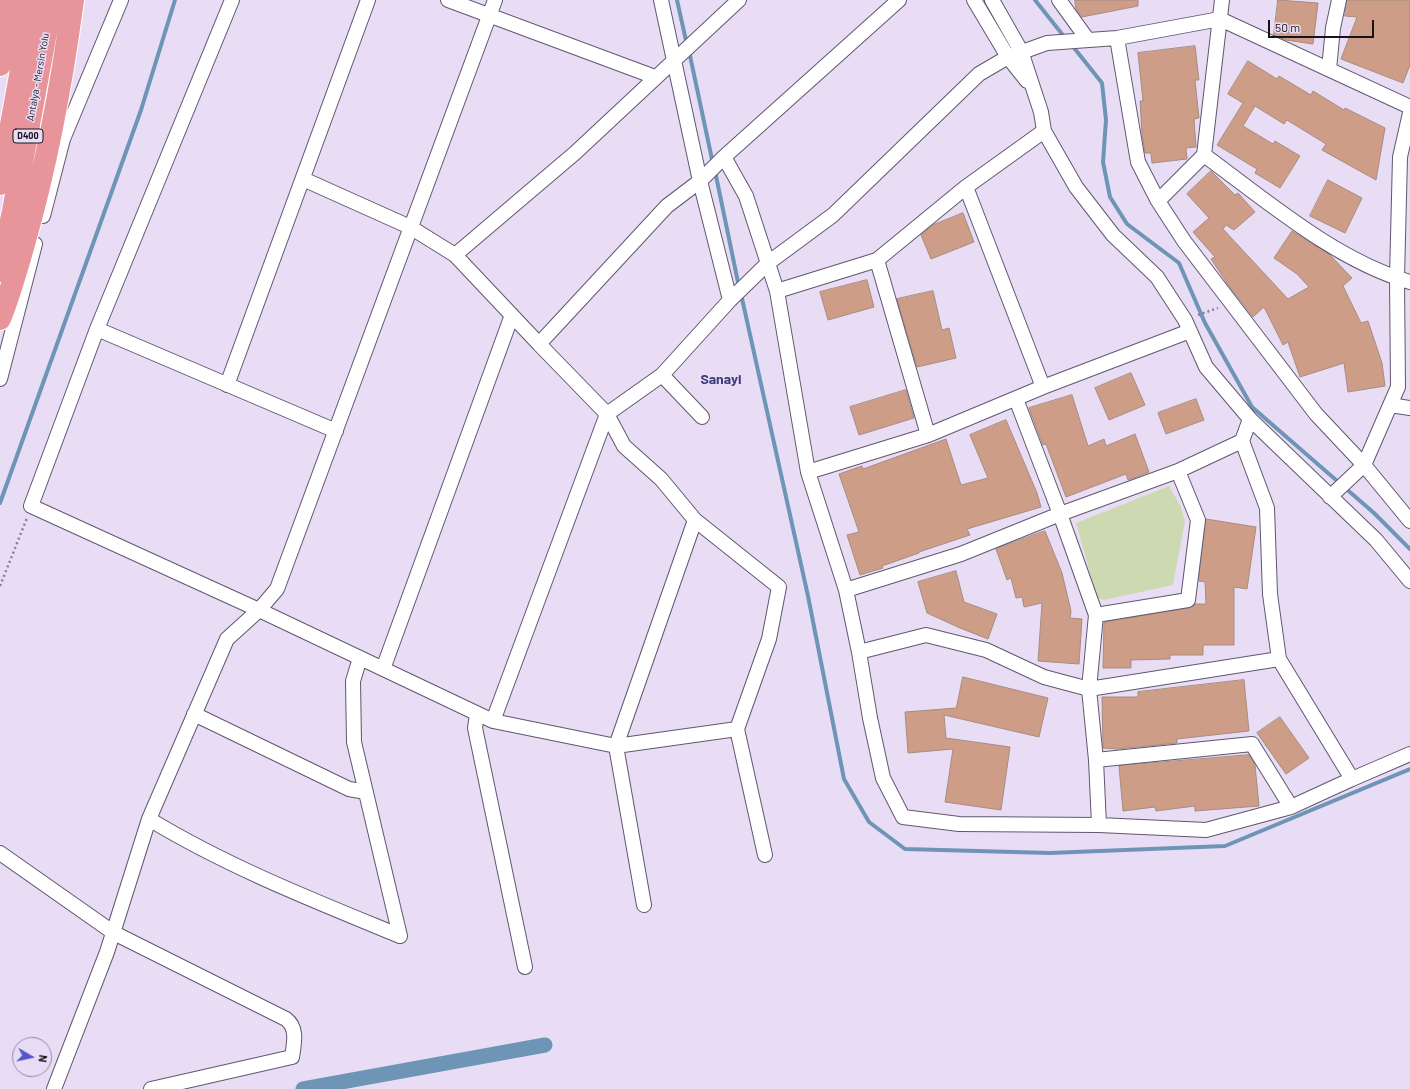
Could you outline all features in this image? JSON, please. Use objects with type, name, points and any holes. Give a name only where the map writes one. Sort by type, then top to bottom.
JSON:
[{"type":"highway","points":[[1,54],[11,0]]},
{"type":"highway","name":"Antalya - Mersin Yolu","points":[[0,184],[33,0]]},
{"type":"highway","name":"Antalya - Mersin Yolu","points":[[0,271],[18,188],[52,0]]},
{"type":"highway","points":[[0,319],[8,298],[57,139],[73,0]]},
{"type":"street","points":[[0,379],[57,139],[122,0]]},
{"type":"street","points":[[232,0],[97,329],[31,506],[259,610],[493,721],[616,746],[737,729]]},
{"type":"street","points":[[227,385],[368,0]]},
{"type":"street","points":[[448,0],[655,77]]},
{"type":"street","points":[[54,1089],[114,933],[149,819],[227,639],[259,610],[277,589],[488,15],[495,0]]},
{"type":"street","points":[[661,0],[701,180],[732,299]]},
{"type":"street","points":[[455,255],[575,153],[739,0]]},
{"type":"street","points":[[539,344],[667,206],[701,180],[723,158],[899,0]]},
{"type":"street","points":[[974,0],[1008,57],[1034,89]]},
{"type":"street","points":[[992,0],[1021,51],[1041,112],[1044,130],[1076,187],[1113,235],[1156,277],[1185,320],[1206,367],[1250,420],[1335,493],[1410,581]]},
{"type":"street","points":[[1059,0],[1085,41]]},
{"type":"street","points":[[1158,201],[1204,156],[1222,0]]},
{"type":"street","points":[[1330,69],[1333,28],[1339,0]]},
{"type":"street","points":[[493,721],[607,414],[662,375],[732,299],[767,265],[834,215],[980,74],[1008,57],[1046,43],[1117,38],[1220,19],[1410,107]]},
{"type":"street","points":[[1117,38],[1138,162],[1158,201],[1184,241],[1360,470],[1409,519]]},
{"type":"street","points":[[1335,493],[1360,470],[1398,387],[1404,280],[1400,158],[1410,113]]},
{"type":"street","points":[[777,291],[877,260],[966,187],[1044,130]]},
{"type":"street","points":[[1204,156],[1334,249],[1404,280]]},
{"type":"street","points":[[723,158],[746,196],[767,265],[777,291],[808,472],[846,590],[883,778],[904,817],[959,824],[1099,825],[1206,830],[1290,807],[1410,754]]},
{"type":"street","points":[[302,179],[410,227],[455,255],[607,414],[624,446],[661,480],[695,520],[779,587],[769,639],[737,729],[766,855]]},
{"type":"street","points":[[966,187],[1043,387]]},
{"type":"street","points":[[877,260],[928,435]]},
{"type":"street","points":[[383,669],[512,315]]},
{"type":"street","points":[[97,329],[336,431]]},
{"type":"street","points":[[808,472],[928,435],[1043,387],[1190,332]]},
{"type":"street","points":[[662,375],[702,417]]},
{"type":"street","points":[[1016,399],[1060,514],[1096,615],[1089,689],[1096,760],[1099,825]]},
{"type":"street","points":[[1390,405],[1410,408]]},
{"type":"street","points":[[1250,420],[1242,441],[1267,508],[1270,594],[1279,659],[1352,779]]},
{"type":"street","points":[[846,590],[961,554],[1060,514],[1178,471],[1242,441]]},
{"type":"street","points":[[1096,615],[1188,600],[1198,520],[1178,471]]},
{"type":"street","points":[[644,905],[616,746],[695,520]]},
{"type":"street","points":[[859,652],[926,635],[986,650],[1044,677],[1089,689],[1279,659]]},
{"type":"street","points":[[149,819],[189,844],[287,890],[400,936],[354,742],[353,681],[360,658]]},
{"type":"street","points":[[194,714],[349,789],[366,792]]},
{"type":"street","points":[[477,714],[475,728],[525,967]]},
{"type":"street","points":[[1096,760],[1252,744],[1290,807]]},
{"type":"street","points":[[0,853],[114,933],[286,1019],[292,1025],[295,1034],[292,1057],[151,1089]]},
{"type":"path","points":[[1195,316],[1221,307]]},
{"type":"path","points":[[0,586],[31,506]]},
{"type":"green space","points":[[1169,486],[1181,507],[1185,521],[1173,585],[1104,600],[1097,597],[1076,523]]},
{"type":"building","points":[[1075,0],[1138,0],[1138,6],[1082,17],[1076,9]]},
{"type":"building","points":[[1278,0],[1318,3],[1313,44],[1286,40],[1274,35]]},
{"type":"building","points":[[1347,0],[1410,0],[1410,65],[1403,83],[1341,59],[1357,17],[1345,16]]},
{"type":"building","points":[[1195,46],[1199,80],[1195,80],[1199,118],[1194,119],[1196,147],[1186,148],[1187,159],[1152,163],[1151,153],[1145,153],[1142,134],[1140,101],[1143,101],[1138,53]]},
{"type":"building","points":[[1248,61],[1277,79],[1279,76],[1311,95],[1313,91],[1344,110],[1345,108],[1385,128],[1376,180],[1322,150],[1326,144],[1287,120],[1284,124],[1255,106],[1243,126],[1273,144],[1275,141],[1300,156],[1280,188],[1255,173],[1257,169],[1217,145],[1243,103],[1228,94]]},
{"type":"building","points":[[1211,171],[1235,195],[1238,193],[1255,212],[1234,230],[1226,225],[1223,229],[1288,299],[1309,287],[1297,274],[1274,258],[1292,231],[1329,254],[1352,278],[1343,286],[1361,323],[1368,321],[1382,363],[1385,386],[1348,392],[1344,363],[1300,377],[1288,342],[1283,345],[1264,307],[1253,317],[1229,286],[1211,259],[1215,257],[1193,232],[1209,218],[1187,194]]},
{"type":"building","points":[[1328,180],[1362,198],[1345,233],[1310,216]]},
{"type":"building","points":[[963,213],[974,242],[931,259],[921,235],[933,225]]},
{"type":"building","points":[[867,280],[874,307],[828,320],[820,292]]},
{"type":"building","points":[[933,291],[942,330],[949,328],[956,358],[917,367],[897,299]]},
{"type":"building","points":[[1131,373],[1145,405],[1109,420],[1095,388]]},
{"type":"building","points":[[906,390],[914,418],[859,435],[850,407]]},
{"type":"building","points":[[1072,395],[1088,446],[1104,439],[1106,446],[1135,434],[1149,472],[1128,480],[1126,474],[1066,497],[1046,444],[1043,445],[1029,408]]},
{"type":"building","points":[[1196,399],[1204,420],[1166,434],[1158,413]]},
{"type":"building","points":[[1006,420],[1037,493],[1041,507],[967,529],[970,535],[919,552],[882,566],[883,568],[860,575],[847,535],[859,532],[839,474],[862,466],[863,469],[946,439],[961,485],[988,478],[970,435]]},
{"type":"building","points":[[1206,519],[1256,527],[1247,589],[1234,587],[1234,645],[1203,645],[1203,655],[1170,655],[1170,659],[1131,660],[1131,668],[1103,668],[1104,622],[1189,608],[1195,604],[1206,604],[1205,582],[1199,581]]},
{"type":"building","points":[[1045,531],[1062,573],[1071,611],[1070,618],[1082,619],[1079,664],[1038,661],[1042,603],[1024,607],[1022,597],[1016,598],[1011,578],[1007,580],[996,549]]},
{"type":"building","points":[[956,571],[964,602],[997,614],[988,639],[927,613],[918,582]]},
{"type":"building","points":[[963,677],[1048,698],[1039,737],[944,715],[946,738],[1010,747],[1001,810],[945,802],[953,749],[908,753],[905,712],[956,708]]},
{"type":"building","points":[[1244,680],[1249,731],[1177,739],[1177,743],[1117,749],[1103,748],[1102,697],[1138,697],[1138,692]]},
{"type":"building","points":[[1280,717],[1309,758],[1286,774],[1257,733]]},
{"type":"building","points":[[1249,755],[1255,765],[1259,806],[1195,811],[1195,806],[1156,811],[1155,807],[1123,811],[1119,766]]},
{"type":"waterway","points":[[0,503],[141,110],[175,0]]},
{"type":"waterway","points":[[677,0],[687,45]]},
{"type":"waterway","points":[[1035,0],[1066,39]]},
{"type":"waterway","points":[[1071,44],[1102,83],[1106,120],[1103,162],[1110,197],[1127,224],[1179,263],[1205,323],[1252,407],[1374,513],[1410,549]]},
{"type":"waterway","points":[[689,51],[713,164]]},
{"type":"waterway","points":[[715,171],[739,287]]},
{"type":"waterway","points":[[741,294],[808,596],[844,779],[869,822],[905,849],[1050,853],[1225,846],[1410,769]]},
{"type":"waterway","points":[[303,1089],[545,1045]]},
{"type":"district","name":"Sanayi","points":[[721,379]]}]
